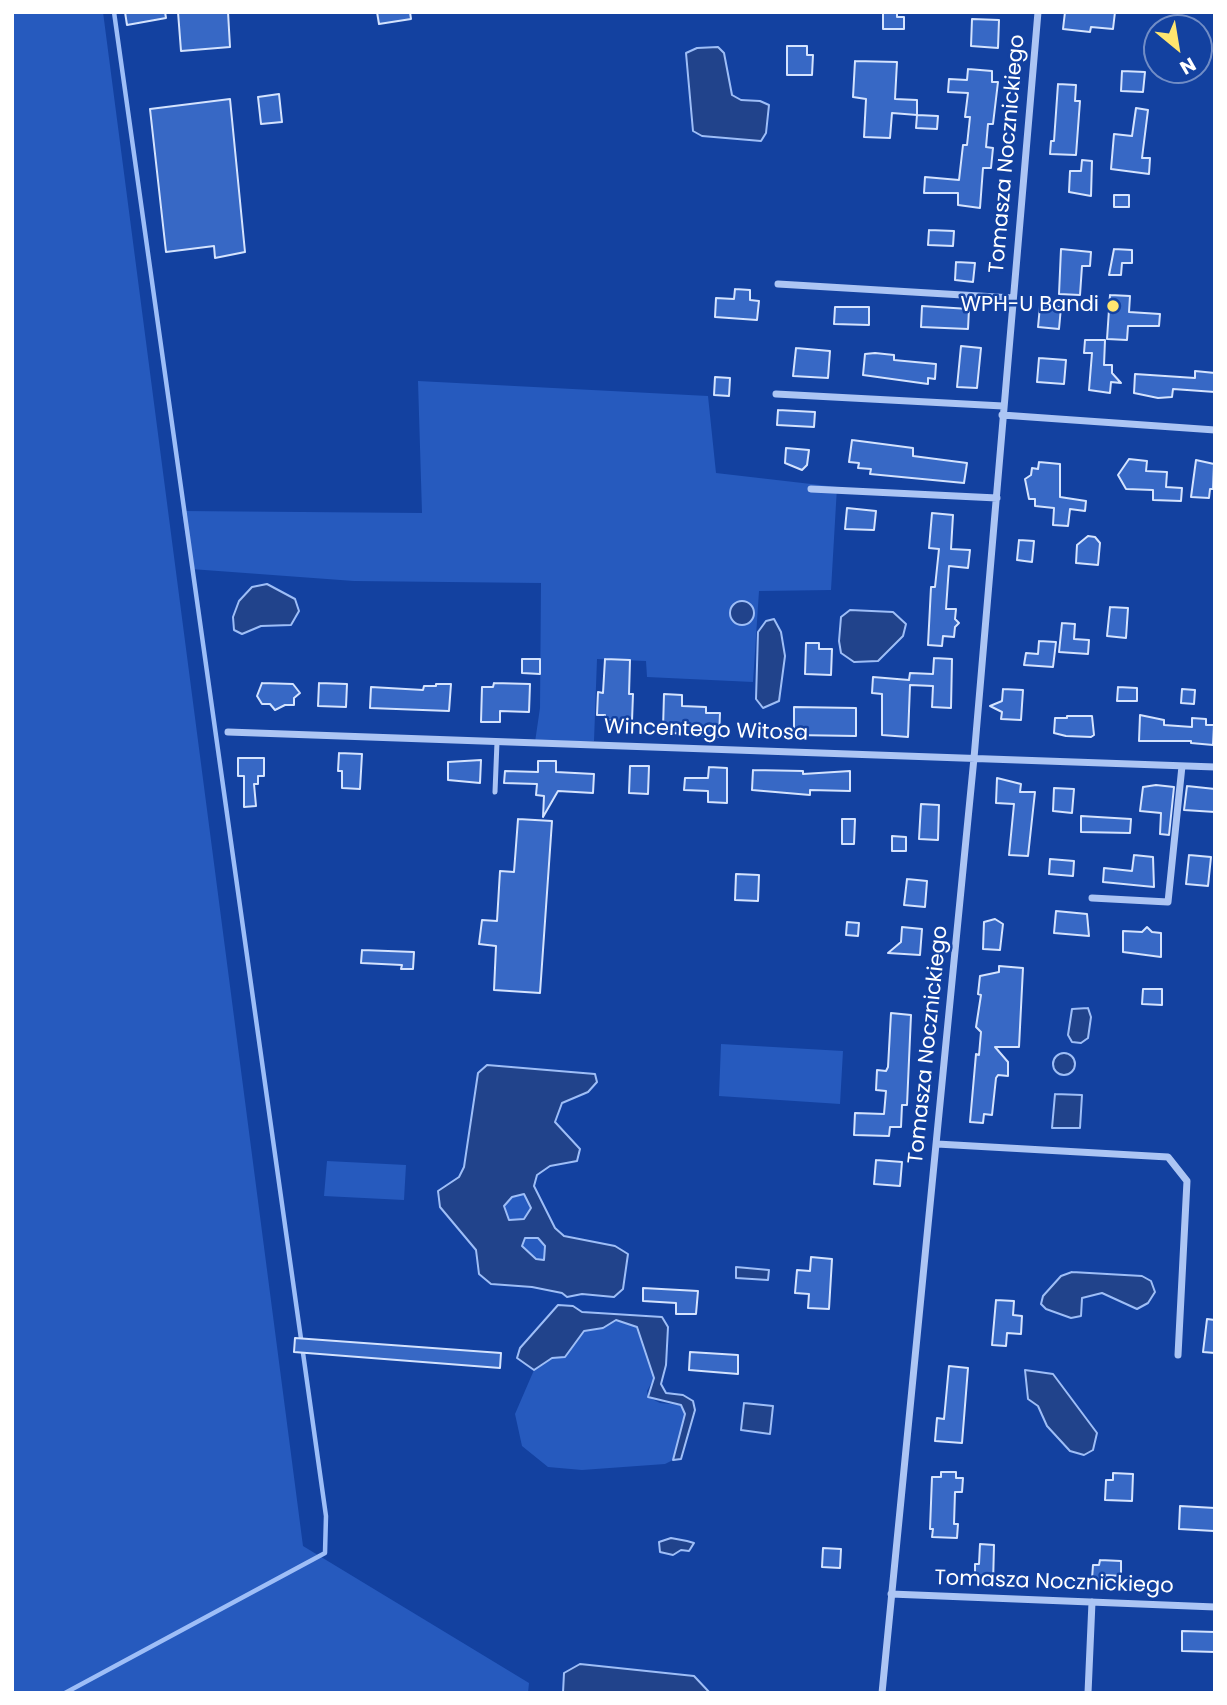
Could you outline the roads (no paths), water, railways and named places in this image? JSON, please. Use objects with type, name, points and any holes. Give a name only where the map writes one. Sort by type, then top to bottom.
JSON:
[{"type":"street","name":"Tomasza Nocznickiego","points":[[882,1693],[974,758],[1038,12]]},
{"type":"street","name":"Tomasza Nocznickiego","points":[[778,284],[1013,298]]},
{"type":"street","points":[[776,394],[1215,429]]},
{"type":"street","points":[[811,489],[997,498]]},
{"type":"street","name":"Wincentego Witosa","points":[[228,733],[1215,767]]},
{"type":"street","points":[[1092,898],[1168,902],[1182,766]]},
{"type":"street","points":[[937,1144],[1168,1157],[1187,1181],[1178,1355]]},
{"type":"street","name":"Tomasza Nocznickiego","points":[[891,1594],[1215,1607]]},
{"type":"street","points":[[1088,1693],[1092,1602]]},
{"type":"lane","points":[[495,792],[497,742]]},
{"type":"waterway","points":[[65,1693],[325,1553],[326,1516],[114,12]]},
{"type":"place","name":"WPH-U Bandi","points":[[1113,306]]}]
